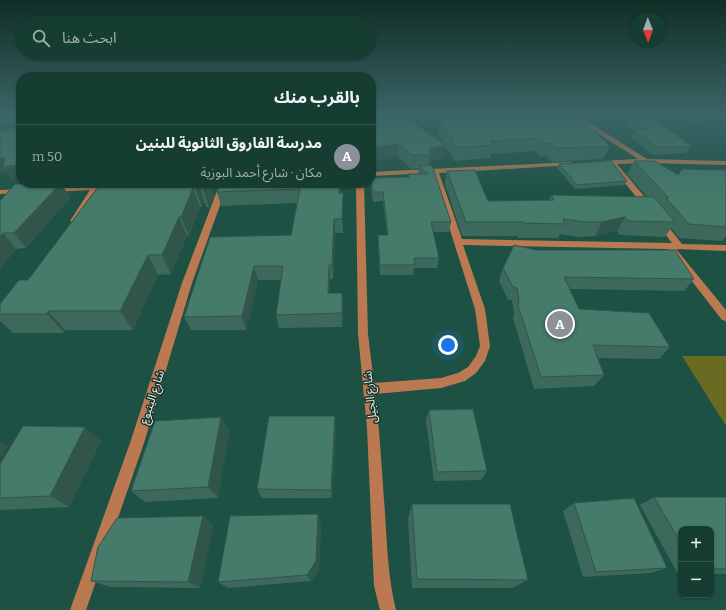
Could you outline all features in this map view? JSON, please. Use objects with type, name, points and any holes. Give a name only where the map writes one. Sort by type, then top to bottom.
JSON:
[{"type":"street","points":[[613,141],[644,161]]},
{"type":"street","points":[[589,163],[644,161],[726,163]]},
{"type":"street","points":[[612,162],[634,188],[726,317]]},
{"type":"street","points":[[376,174],[581,164]]},
{"type":"street","points":[[369,389],[441,383],[461,377],[472,370],[481,358],[485,346],[480,309],[435,170]]},
{"type":"street","points":[[47,190],[95,188]]},
{"type":"street","points":[[69,229],[95,188]]},
{"type":"street","name":"شارع الينبوع","points":[[78,610],[137,443],[187,283],[222,188]]},
{"type":"street","name":"شارع الجيل","points":[[360,188],[363,334],[375,462],[382,586],[388,610]]},
{"type":"street","points":[[0,192],[32,191]]},
{"type":"street","points":[[458,242],[569,243],[726,248]]},
{"type":"shaded area","points":[[682,356],[726,356],[726,426]]},
{"type":"building","points":[[0,141],[16,141],[16,165],[3,167],[5,157],[0,158]]},
{"type":"building","points":[[376,141],[440,141],[445,145],[429,149],[430,155],[412,155],[399,144],[376,147]]},
{"type":"building","points":[[453,141],[490,141],[493,145],[457,147]]},
{"type":"building","points":[[543,141],[605,141],[610,146],[556,148],[551,143],[545,144]]},
{"type":"building","points":[[651,141],[685,141],[691,146],[658,147]]},
{"type":"building","points":[[611,161],[627,181],[577,185],[559,164]]},
{"type":"building","points":[[634,161],[655,161],[678,175],[682,169],[726,170],[726,227],[689,224],[666,198],[669,198]]},
{"type":"building","points":[[432,165],[451,222],[431,222],[439,258],[414,258],[415,265],[380,265],[378,235],[388,235],[383,192],[373,192],[372,188],[376,188],[376,178],[409,177],[408,174],[428,174],[419,166]]},
{"type":"building","points":[[475,170],[488,201],[554,200],[551,195],[654,197],[675,222],[628,221],[625,217],[602,222],[586,222],[563,219],[565,224],[466,222],[447,171]]},
{"type":"building","points":[[15,184],[16,188],[56,188],[14,233],[3,233],[0,237],[0,201]]},
{"type":"building","points":[[97,188],[193,188],[181,217],[179,217],[162,255],[148,255],[120,311],[48,311],[47,314],[0,314],[0,304],[19,280],[28,280]]},
{"type":"building","points":[[219,188],[339,188],[339,193],[343,193],[342,219],[334,219],[332,265],[329,265],[328,293],[342,293],[342,313],[276,315],[283,266],[254,266],[242,316],[184,317],[210,237],[291,235],[300,189],[217,192]]},
{"type":"building","points":[[514,245],[536,250],[675,250],[694,279],[564,277],[579,309],[649,313],[670,347],[593,345],[604,375],[541,377],[518,305],[519,301],[517,288],[513,287],[503,268]]},
{"type":"building","points":[[473,409],[487,471],[437,472],[429,410]]},
{"type":"building","points":[[269,416],[335,416],[331,490],[257,489]]},
{"type":"building","points":[[221,417],[208,487],[131,491],[155,421]]},
{"type":"building","points":[[23,426],[85,427],[50,496],[0,498],[0,464]]},
{"type":"building","points":[[654,497],[726,497],[726,569],[714,569],[714,526],[678,526],[678,538]]},
{"type":"building","points":[[634,498],[667,568],[596,572],[574,503]]},
{"type":"building","points":[[412,504],[510,504],[528,580],[417,579]]},
{"type":"building","points":[[318,514],[316,561],[307,575],[218,582],[230,516]]},
{"type":"building","points":[[203,516],[188,582],[91,581],[98,547],[117,518]]},
{"type":"place","name":"مدرسة الفاروق الثانوية للبنين","points":[[560,324]]}]
